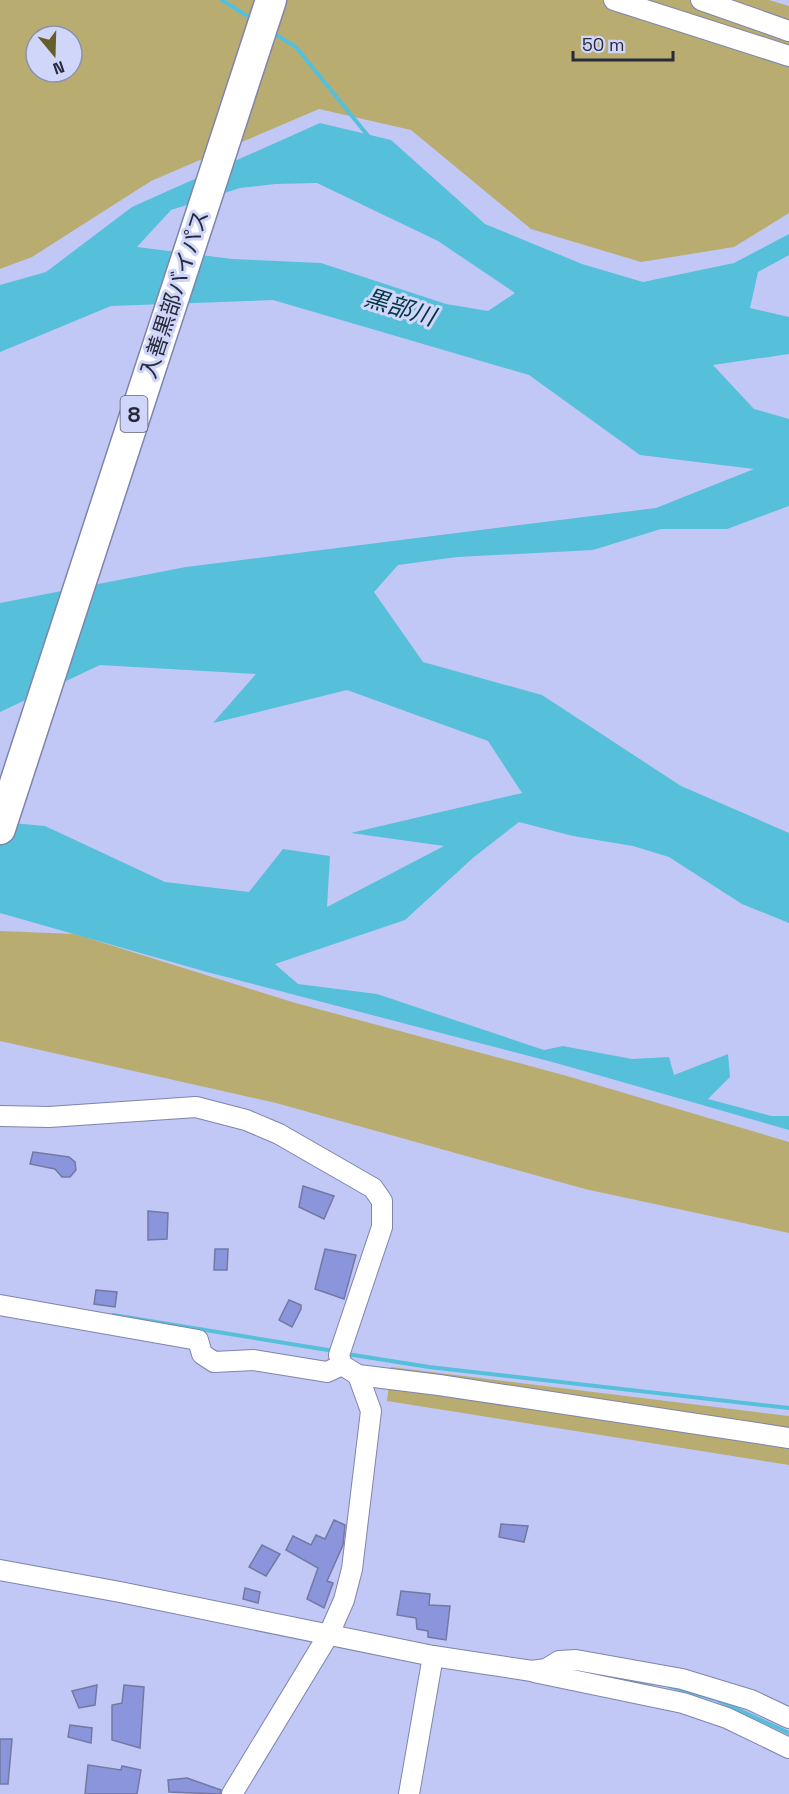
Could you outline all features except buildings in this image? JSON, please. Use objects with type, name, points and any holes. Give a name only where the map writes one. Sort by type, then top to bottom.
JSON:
[{"type":"highway","name":"入善黒部バイパス","points":[[0,829],[271,0]]},
{"type":"street","points":[[614,0],[789,56]]},
{"type":"street","points":[[701,0],[789,31]]},
{"type":"street","points":[[0,1116],[49,1117],[196,1107],[246,1120],[279,1134],[373,1188],[382,1201],[382,1227],[339,1355],[350,1370],[371,1411],[352,1569],[344,1600],[329,1634],[232,1794]]},
{"type":"street","points":[[0,1305],[198,1340],[202,1353],[214,1362],[254,1360],[327,1372],[350,1370],[789,1438]]},
{"type":"street","points":[[0,1570],[433,1656],[532,1671],[683,1703],[726,1718],[789,1748]]},
{"type":"street","points":[[409,1794],[433,1656]]},
{"type":"street","points":[[532,1671],[546,1669],[559,1661],[576,1660],[682,1679],[751,1700],[789,1718]]},
{"type":"shaded area","points":[[0,0],[769,0],[789,6],[789,213],[734,247],[641,262],[531,229],[411,130],[319,109],[151,181],[32,257],[0,269]]},
{"type":"shaded area","points":[[0,931],[75,934],[292,1002],[567,1076],[789,1142],[789,1233],[585,1189],[276,1103],[0,1041]]},
{"type":"shaded area","points":[[391,1367],[789,1416],[789,1465],[387,1401]]},
{"type":"water","name":"黒部川","points":[[320,123],[391,140],[485,224],[582,264],[643,282],[734,263],[789,234],[789,255],[758,272],[750,308],[789,317],[789,354],[713,365],[754,409],[789,419],[789,506],[727,529],[661,529],[593,550],[457,557],[398,565],[374,592],[423,662],[542,695],[681,786],[789,833],[789,923],[742,904],[669,857],[633,846],[573,836],[519,822],[474,857],[405,920],[275,964],[298,984],[377,994],[544,1050],[563,1046],[632,1059],[669,1057],[674,1075],[728,1054],[730,1077],[708,1099],[771,1116],[789,1116],[789,1130],[556,1063],[207,972],[0,913],[0,822],[45,826],[165,882],[249,892],[283,849],[330,856],[327,907],[444,846],[351,833],[522,793],[488,741],[347,690],[213,723],[256,674],[100,665],[0,712],[0,603],[186,567],[656,508],[754,469],[640,455],[529,375],[273,300],[111,306],[0,352],[0,285],[46,272],[132,207]],"holes":[[[317,183],[438,241],[515,293],[488,311],[446,304],[321,263],[232,259],[137,247],[171,210],[240,188]]]},
{"type":"waterway","points":[[222,0],[252,19]]},
{"type":"waterway","points":[[273,33],[296,47],[369,137]]},
{"type":"waterway","points":[[113,1315],[334,1351]]},
{"type":"waterway","points":[[347,1354],[429,1367],[789,1408]]},
{"type":"waterway","points":[[604,1677],[653,1683]]},
{"type":"waterway","points":[[669,1686],[715,1699],[789,1733]]}]
